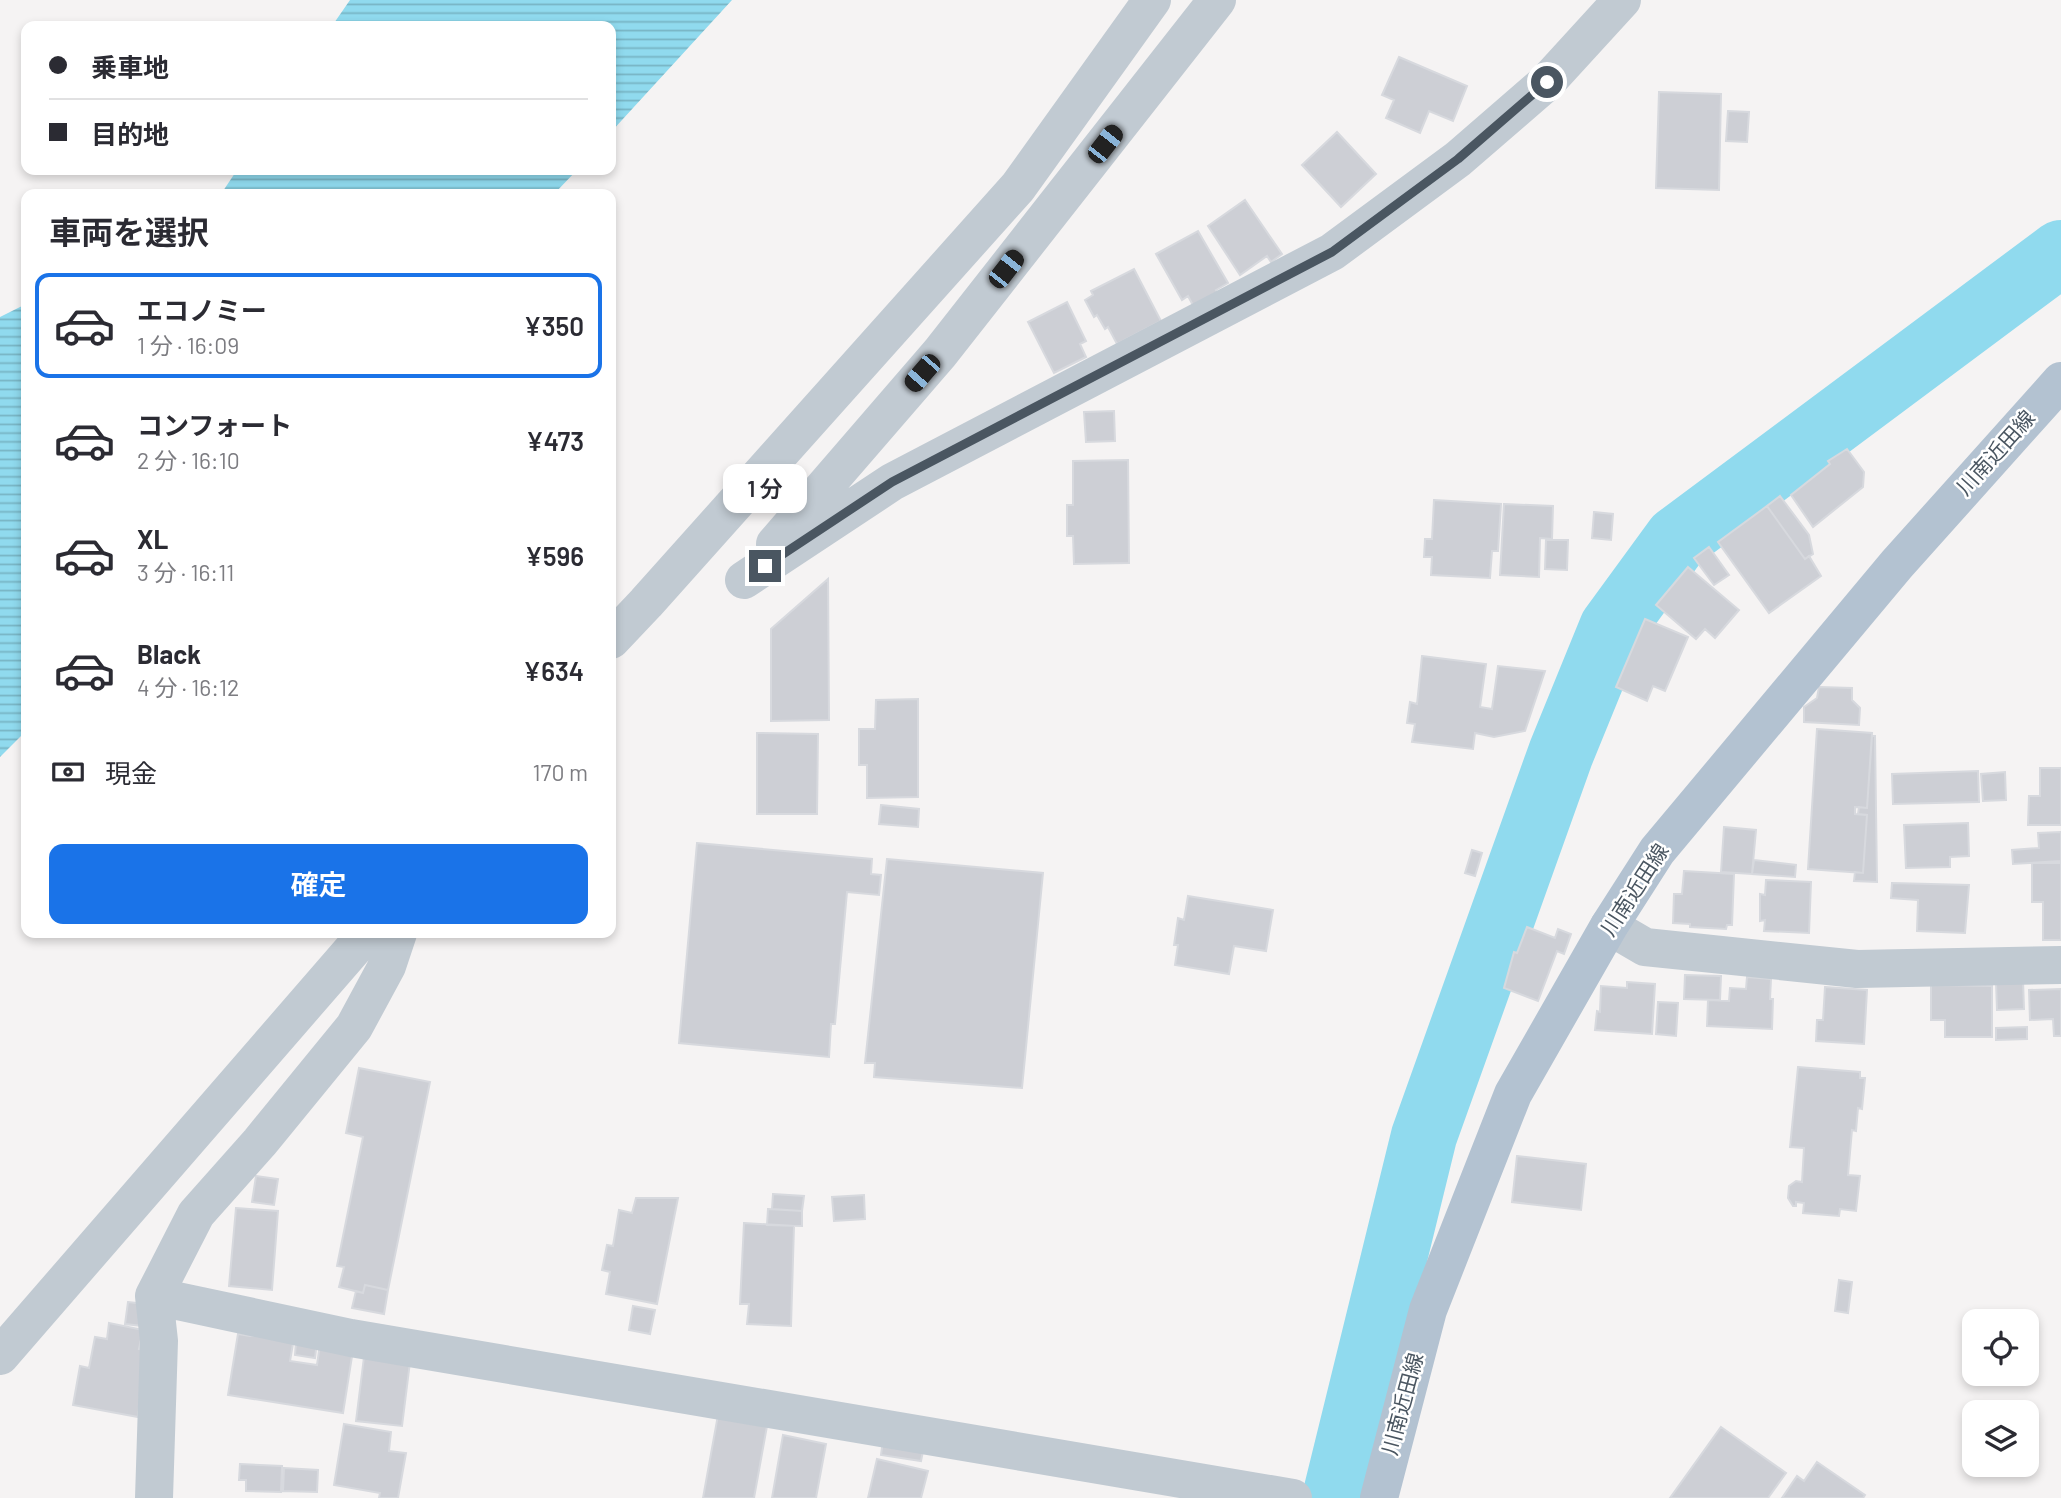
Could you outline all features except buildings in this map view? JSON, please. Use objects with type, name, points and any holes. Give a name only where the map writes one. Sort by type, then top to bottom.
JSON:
[{"type":"main road","name":"川南近田線","points":[[1379,1498],[1428,1310],[1513,1094],[1609,926],[1657,851],[1896,564],[2061,381]]},
{"type":"street","points":[[616,635],[1018,187],[1152,0]]},
{"type":"street","points":[[1217,0],[940,353],[744,580],[892,482],[1332,252],[1458,159],[1507,117],[1547,82],[1622,0]]},
{"type":"street","points":[[1609,926],[1644,947],[1857,970],[2061,965]]},
{"type":"street","points":[[0,1356],[364,938]]},
{"type":"street","points":[[154,1498],[159,1341],[153,1296],[196,1214],[260,1142],[354,1027],[387,966],[396,938]]},
{"type":"street","points":[[153,1296],[351,1338],[1293,1498]]},
{"type":"water","points":[[350,0],[732,0],[616,127],[616,21],[335,21]]},
{"type":"water","points":[[234,175],[572,175],[559,189],[224,189]]},
{"type":"water","points":[[21,306],[21,736],[0,757],[0,317]]},
{"type":"waterway","points":[[1335,1498],[1424,1136],[1561,753],[1612,628],[1677,539],[2061,253]]},
{"type":"route","points":[[765,566],[892,482],[1332,252],[1458,159],[1547,82]]}]
